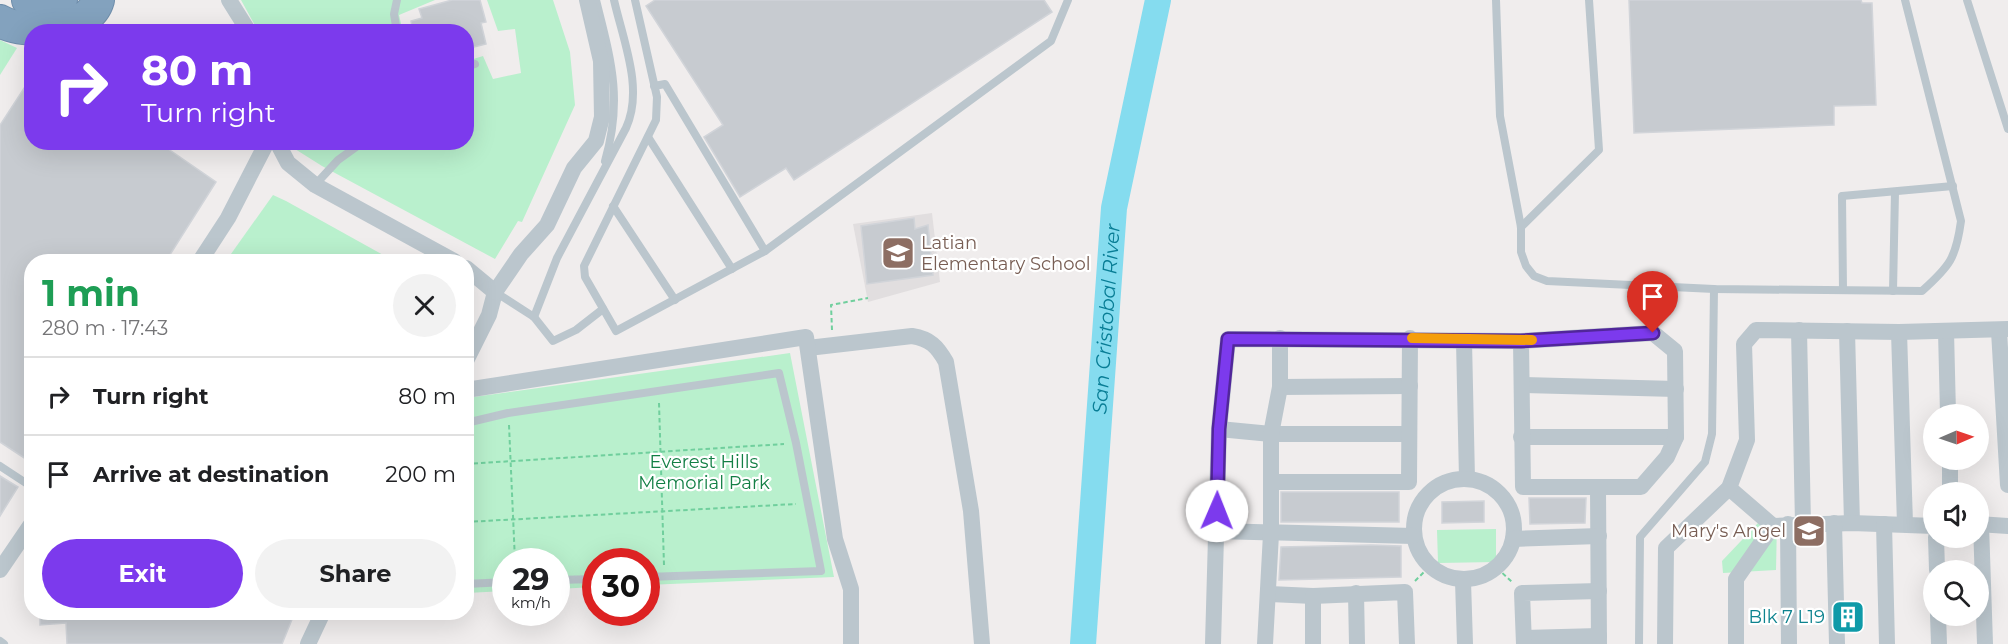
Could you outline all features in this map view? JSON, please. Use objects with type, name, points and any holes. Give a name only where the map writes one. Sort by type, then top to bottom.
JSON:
[{"type":"highway","points":[[28,0],[40,3],[61,0]]},
{"type":"highway","points":[[65,24],[79,19],[96,7],[98,0]]},
{"type":"highway","points":[[0,21],[24,29]]},
{"type":"street","points":[[229,0],[244,24]]},
{"type":"street","points":[[474,345],[489,315],[495,292],[521,254],[547,225],[574,168],[596,141],[602,117],[601,61],[587,0]]},
{"type":"street","points":[[205,254],[228,218],[263,150]]},
{"type":"street","points":[[281,150],[288,163],[315,185],[441,254]]},
{"type":"street","points":[[474,275],[495,292]]},
{"type":"street","points":[[1665,644],[1666,548],[1729,488],[1747,440],[1744,344],[1756,330],[1899,332],[2003,330],[2008,485]]},
{"type":"street","points":[[1788,644],[1788,525],[1799,330]]},
{"type":"street","points":[[1847,331],[1852,523]]},
{"type":"street","points":[[1946,331],[1948,404]]},
{"type":"street","points":[[1899,332],[1905,524]]},
{"type":"street","points":[[1212,644],[1219,429],[1228,339],[1410,338],[1521,341],[1653,333],[1674,351],[1676,437],[1667,457],[1641,487],[1522,487],[1521,341]]},
{"type":"street","points":[[474,389],[807,342],[912,336],[926,338],[938,347],[946,362],[971,512],[982,644]]},
{"type":"street","points":[[1265,644],[1273,482],[1271,434],[1280,387],[1280,338]]},
{"type":"street","points":[[1273,482],[1409,482],[1410,338]]},
{"type":"street","points":[[1464,341],[1467,479]]},
{"type":"street","points":[[807,342],[835,538],[851,589],[851,644]]},
{"type":"street","points":[[1522,385],[1676,389]]},
{"type":"street","points":[[1280,387],[1410,386]]},
{"type":"street","points":[[1219,429],[1271,434],[1408,434]]},
{"type":"street","points":[[1521,437],[1676,437]]},
{"type":"street","points":[[1467,479],[1489,486],[1506,502],[1513,539],[1508,555],[1497,568],[1482,577],[1463,581],[1429,567],[1413,536],[1415,514],[1426,496],[1444,482],[1467,479]]},
{"type":"street","points":[[1598,488],[1599,536],[1599,591],[1599,640],[1524,641],[1522,593],[1599,591]]},
{"type":"street","points":[[1729,488],[1788,525],[1852,523],[1923,525]]},
{"type":"street","points":[[1834,523],[1837,644]]},
{"type":"street","points":[[1884,524],[1887,644]]},
{"type":"street","points":[[1736,644],[1736,579],[1788,525]]},
{"type":"street","points":[[1989,525],[2008,526]]},
{"type":"street","points":[[1217,531],[1413,536]]},
{"type":"street","points":[[0,570],[24,535]]},
{"type":"street","points":[[1513,539],[1599,536]]},
{"type":"street","points":[[1981,548],[1985,644]]},
{"type":"street","points":[[1463,581],[1465,644]]},
{"type":"street","points":[[1269,594],[1313,596],[1405,592],[1407,644]]},
{"type":"street","points":[[1356,593],[1357,644]]},
{"type":"street","points":[[1313,596],[1313,644]]},
{"type":"street","points":[[308,644],[319,620]]},
{"type":"street","points":[[1938,626],[1939,644]]},
{"type":"lane","points":[[396,24],[394,14],[397,0]]},
{"type":"lane","points":[[596,0],[614,72],[615,114],[610,142],[598,182]]},
{"type":"lane","points":[[534,317],[557,258],[626,128],[633,110],[632,82],[614,0]]},
{"type":"lane","points":[[635,0],[654,86],[656,120],[584,266],[585,278],[616,331],[765,251],[1051,41],[1068,0]]},
{"type":"lane","points":[[1496,0],[1500,116],[1521,227],[1521,252],[1526,266],[1534,276],[1548,281],[1714,289],[1922,291],[1942,274],[1957,251],[1961,221],[1905,0]]},
{"type":"lane","points":[[1521,227],[1599,150],[1588,0]]},
{"type":"lane","points":[[1967,0],[2008,129]]},
{"type":"lane","points":[[654,86],[665,84],[765,251]]},
{"type":"lane","points":[[648,137],[732,269]]},
{"type":"lane","points":[[315,185],[338,160],[352,150]]},
{"type":"lane","points":[[1843,291],[1842,196],[1953,186]]},
{"type":"lane","points":[[1893,291],[1894,192]]},
{"type":"lane","points":[[613,206],[675,300]]},
{"type":"lane","points":[[1639,644],[1640,537],[1705,462],[1712,434],[1714,289]]},
{"type":"lane","points":[[495,292],[534,317],[553,341],[576,330],[603,309]]},
{"type":"lane","points":[[474,421],[508,413],[779,373],[796,443],[820,571],[660,577]]},
{"type":"lane","points":[[0,466],[24,482]]},
{"type":"lane","points":[[474,584],[492,583]]},
{"type":"lane","points":[[0,641],[4,644]]},
{"type":"path","points":[[807,342],[833,330],[831,305],[868,298]]},
{"type":"path","points":[[658,391],[665,577]]},
{"type":"path","points":[[508,413],[514,548]]},
{"type":"path","points":[[474,463],[796,443]]},
{"type":"path","points":[[474,521],[807,503]]},
{"type":"path","points":[[1405,592],[1429,567]]},
{"type":"path","points":[[1497,568],[1522,593]]},
{"type":"shaded area","name":"Latian Elementary School","points":[[932,213],[940,282],[868,302],[853,224]]},
{"type":"green space","points":[[241,0],[435,0],[399,15],[401,24],[254,24]]},
{"type":"green space","points":[[487,0],[553,0],[570,52],[575,105],[522,222],[518,221],[495,259],[297,150],[474,150],[474,59],[483,56],[493,79],[521,73],[515,29],[498,31]]},
{"type":"green space","points":[[0,40],[17,48],[0,75]]},
{"type":"green space","points":[[273,195],[381,254],[231,254]]},
{"type":"green space","name":"Everest Hills Memorial Park","points":[[790,353],[834,577],[660,584],[660,548],[582,548],[582,588],[570,588],[570,548],[492,548],[492,592],[474,593],[474,397]]},
{"type":"green space","points":[[1777,521],[1776,570],[1723,573],[1722,561],[1759,522]]},
{"type":"green space","points":[[1496,529],[1496,562],[1438,563],[1437,530]]},
{"type":"building","points":[[452,0],[480,0],[486,22],[481,23],[486,44],[474,47],[474,24],[412,24],[411,21],[422,18],[419,9]]},
{"type":"building","points":[[655,0],[1044,0],[1052,12],[794,180],[786,168],[740,197],[704,137],[723,125],[646,6]]},
{"type":"building","points":[[1629,0],[1861,0],[1862,3],[1872,3],[1876,105],[1834,106],[1834,125],[1634,133]]},
{"type":"building","points":[[24,88],[24,150],[170,150],[216,182],[170,254],[24,254],[24,458],[0,442],[0,125]]},
{"type":"building","name":"Latian Elementary School","points":[[914,218],[915,229],[928,225],[933,275],[867,284],[861,226]]},
{"type":"building","points":[[0,476],[18,487],[0,516]]},
{"type":"building","points":[[1281,492],[1399,492],[1399,522],[1281,522]]},
{"type":"building","points":[[1529,498],[1586,498],[1585,523],[1530,524]]},
{"type":"building","points":[[1484,501],[1484,522],[1442,523],[1442,502]]},
{"type":"building","points":[[1401,546],[1401,577],[1279,580],[1281,547]]},
{"type":"building","points":[[1857,604],[1857,628],[1847,628],[1847,605]]},
{"type":"building","points":[[40,620],[292,620],[282,644],[67,644],[66,623],[40,625]]},
{"type":"waterway","name":"San Cristobal River","points":[[1083,644],[1114,208],[1158,0]]},
{"type":"slow traffic","points":[[1412,338],[1464,341],[1532,340]]},
{"type":"place","name":"Latian Elementary School","points":[[898,253]]},
{"type":"place","name":"Mary's Angel","points":[[1809,531]]},
{"type":"place","name":"Blk 7 L19","points":[[1848,617]]},
{"type":"route","points":[[1217,511],[1219,429],[1228,339],[1410,338],[1521,341],[1653,333]]}]
